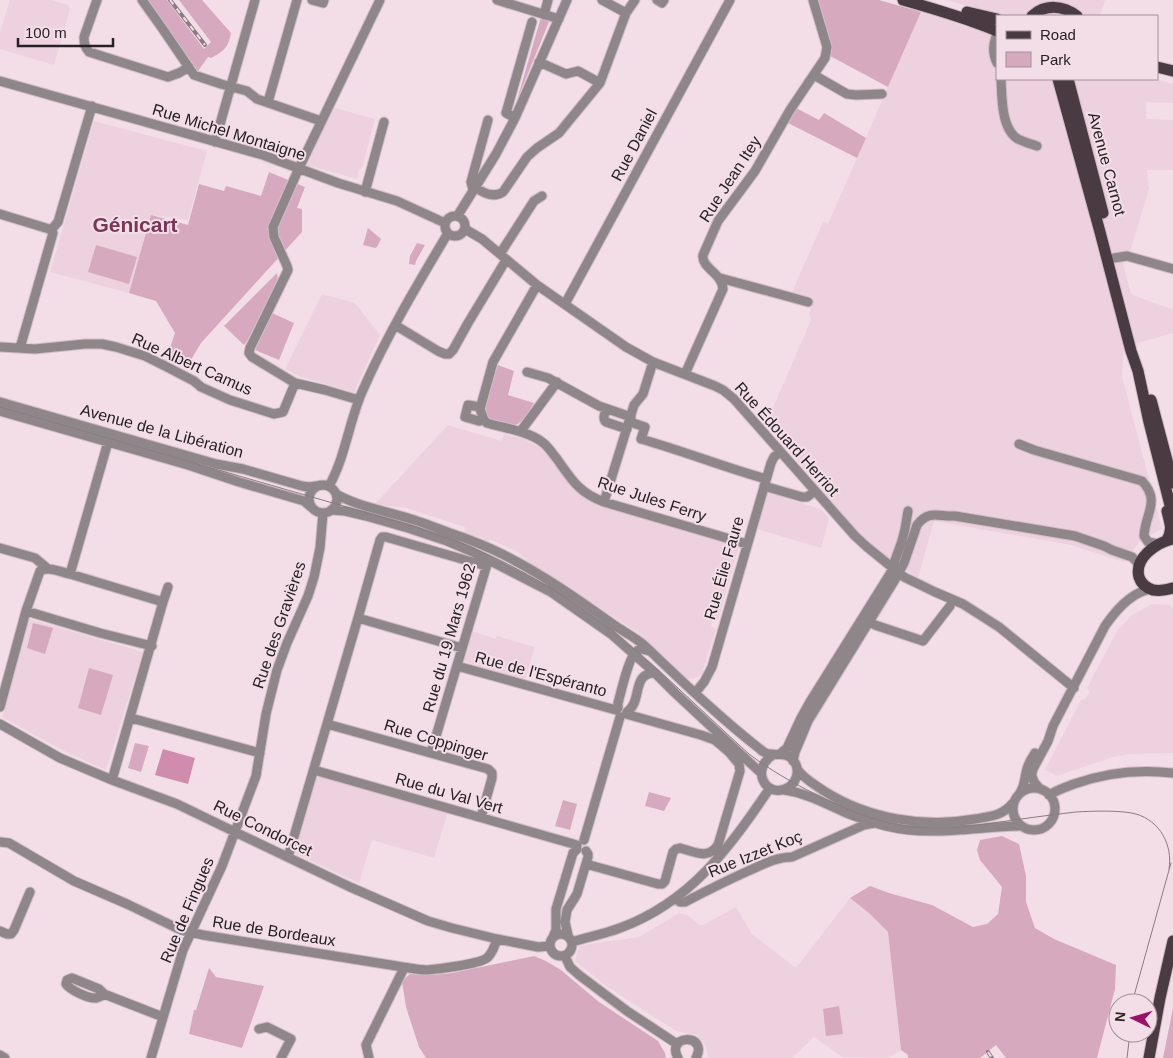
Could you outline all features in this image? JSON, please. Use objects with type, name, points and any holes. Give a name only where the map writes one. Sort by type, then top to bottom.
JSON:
[{"type":"main road","points":[[903,0],[958,16],[996,31]]},
{"type":"main road","points":[[921,0],[996,19]]},
{"type":"main road","points":[[1043,10],[1055,7],[1075,15]]},
{"type":"main road","points":[[1158,67],[1173,71]]},
{"type":"main road","points":[[1158,72],[1173,76]]},
{"type":"main road","name":"Avenue Carnot","points":[[1058,80],[1131,351]]},
{"type":"main road","name":"Avenue Carnot","points":[[1068,80],[1143,370]]},
{"type":"main road","points":[[1131,351],[1138,371],[1173,517]]},
{"type":"main road","points":[[1131,351],[1144,423],[1172,528],[1166,541],[1144,556],[1139,570],[1141,582],[1146,587],[1152,589],[1172,590]]},
{"type":"main road","points":[[1143,370],[1173,483]]},
{"type":"main road","points":[[1143,370],[1152,420],[1173,499]]},
{"type":"main road","points":[[1149,1058],[1173,941]]},
{"type":"main road","points":[[1155,1058],[1173,967]]},
{"type":"street","points":[[97,0],[84,37],[85,47],[90,52],[168,77],[188,67]]},
{"type":"street","points":[[142,0],[195,76],[247,91],[257,99],[322,121]]},
{"type":"street","points":[[215,142],[256,0]]},
{"type":"street","points":[[268,102],[297,0]]},
{"type":"street","points":[[312,0],[323,3],[324,0]]},
{"type":"street","points":[[359,400],[295,383],[252,357],[249,353],[288,270],[288,266],[274,237],[273,227],[299,168],[380,0]]},
{"type":"street","points":[[497,0],[559,20]]},
{"type":"street","points":[[544,15],[548,0]]},
{"type":"street","points":[[458,216],[496,154],[515,118],[567,0]]},
{"type":"street","points":[[602,0],[626,13]]},
{"type":"street","points":[[488,120],[471,182],[474,188],[482,192],[499,195],[527,157],[559,133],[600,83],[626,13],[635,0]]},
{"type":"street","points":[[657,0],[662,3],[664,0]]},
{"type":"street","name":"Rue Daniel","points":[[565,304],[730,0]]},
{"type":"street","name":"Rue Jean Itey","points":[[720,278],[702,258],[714,230],[755,172],[790,110],[825,58],[827,47],[813,0]]},
{"type":"street","points":[[515,118],[506,113],[532,22]]},
{"type":"street","points":[[996,37],[992,48],[996,61]]},
{"type":"street","points":[[539,62],[566,74],[578,70],[600,83]]},
{"type":"street","points":[[814,75],[847,94],[882,94]]},
{"type":"street","points":[[1001,80],[1005,118],[1009,130],[1020,140],[1037,146]]},
{"type":"street","name":"Rue Michel Montaigne","points":[[0,81],[263,155],[338,183],[397,201],[445,223]]},
{"type":"street","points":[[50,230],[58,222],[92,106]]},
{"type":"street","points":[[365,192],[384,122]]},
{"type":"street","points":[[395,325],[438,351],[449,354],[468,323],[534,201],[542,196]]},
{"type":"street","points":[[0,214],[49,228],[53,233],[20,348],[0,347]]},
{"type":"street","points":[[458,216],[465,222],[465,229],[457,236],[454,236],[448,233],[445,223],[450,217],[458,216]]},
{"type":"street","name":"Rue Édouard Herriot","points":[[465,229],[482,239],[537,285],[626,347],[653,362],[715,386],[729,394],[862,543],[904,577],[963,604],[999,627],[1074,688]]},
{"type":"street","points":[[329,486],[337,469],[359,400],[376,360],[448,233]]},
{"type":"street","points":[[1114,258],[1127,256],[1172,267]]},
{"type":"street","points":[[720,278],[808,302]]},
{"type":"street","points":[[685,374],[722,292],[720,278]]},
{"type":"street","points":[[484,420],[480,407],[493,362],[537,285]]},
{"type":"street","name":"Rue Albert Camus","points":[[20,348],[86,344],[102,344],[116,347],[137,353],[230,400],[274,414],[283,412],[295,383]]},
{"type":"street","points":[[604,502],[634,405],[643,394],[653,362]]},
{"type":"street","points":[[527,372],[557,382],[602,407],[606,422],[645,427],[641,439],[677,449],[802,497],[807,497],[815,492]]},
{"type":"street","points":[[521,432],[557,382]]},
{"type":"street","name":"Avenue de la Libération","points":[[0,402],[216,464],[243,469],[302,486],[316,486]]},
{"type":"street","name":"Rue Jules Ferry","points":[[480,407],[468,405],[465,418],[479,421],[484,420],[487,423],[536,438],[545,444],[584,492],[604,502],[747,544]]},
{"type":"street","name":"Avenue de la Libération","points":[[0,411],[188,465],[304,501],[312,507]]},
{"type":"street","points":[[70,574],[108,442]]},
{"type":"street","points":[[1019,444],[1142,481],[1149,491],[1151,503],[1144,536],[1148,542],[1166,541]]},
{"type":"street","name":"Rue Élie Faure","points":[[695,693],[704,682],[712,666],[771,463],[780,452]]},
{"type":"street","points":[[327,512],[336,505],[336,494],[329,486],[316,486],[309,495],[309,501],[318,512],[327,512],[345,511],[408,528],[447,542],[487,563],[551,592],[602,626],[634,654],[761,773],[765,784],[774,790],[784,790],[806,795],[848,814],[874,823],[901,829],[948,831],[1020,826]]},
{"type":"street","points":[[336,494],[348,501],[411,519],[504,555],[555,584],[635,638],[747,739],[764,752],[790,757],[801,774],[811,783],[839,800],[857,808],[902,820],[937,823],[972,819],[1003,812],[1020,793],[1024,786],[1028,765],[1053,726]]},
{"type":"street","points":[[761,773],[764,762],[786,748],[810,702],[885,582],[896,570],[908,511]]},
{"type":"street","name":"Rue des Gravières","points":[[235,832],[256,776],[266,714],[277,670],[314,577],[327,512]]},
{"type":"street","points":[[784,790],[795,781],[797,775],[794,757],[808,721],[870,622],[917,524],[926,516],[939,514],[1075,536],[1132,557],[1137,562],[1139,570],[1136,585],[1126,601],[1105,626],[1053,726],[1032,773],[1033,779],[1040,789],[1049,795],[1054,802],[1053,818],[1047,826],[1038,830],[1025,829],[1015,820],[1013,803]]},
{"type":"street","points":[[288,857],[382,537],[487,563]]},
{"type":"street","points":[[0,548],[35,558],[48,569]]},
{"type":"street","name":"Rue du 19 Mars 1962","points":[[431,753],[487,563]]},
{"type":"street","points":[[0,707],[3,680],[40,572],[43,569],[70,574],[163,602]]},
{"type":"street","points":[[112,780],[168,587]]},
{"type":"street","points":[[1126,601],[1141,591],[1152,589]]},
{"type":"street","points":[[870,622],[923,641],[950,606]]},
{"type":"street","points":[[26,611],[152,646]]},
{"type":"street","points":[[358,618],[462,648]]},
{"type":"street","points":[[581,846],[588,854],[586,864],[577,894],[567,910],[565,922],[572,949],[565,956],[555,955],[550,946],[556,930],[556,910],[573,853],[581,846],[622,712],[618,703],[628,671],[636,651],[641,649],[650,651]]},
{"type":"street","name":"Rue de l'Espéranto","points":[[457,666],[701,735],[714,740],[729,752],[739,764],[740,770],[718,845],[710,853],[704,854],[680,848],[676,849],[673,852],[665,881],[662,884],[586,864]]},
{"type":"street","points":[[628,671],[639,674],[642,678]]},
{"type":"street","points":[[622,712],[634,706],[642,678],[647,673],[655,673]]},
{"type":"street","points":[[131,718],[260,754]]},
{"type":"street","name":"Rue Condorcet","points":[[0,724],[60,758],[177,804],[350,887],[428,921],[497,939]]},
{"type":"street","name":"Rue Coppinger","points":[[327,724],[488,769],[492,773],[492,778],[481,817]]},
{"type":"street","name":"Rue du Val Vert","points":[[314,770],[581,846]]},
{"type":"street","points":[[1049,795],[1090,778],[1109,774],[1135,771],[1173,772]]},
{"type":"street","points":[[570,939],[621,928],[655,912],[676,898],[701,876],[721,854],[737,835],[770,788]]},
{"type":"street","points":[[1020,793],[1026,789],[1040,789]]},
{"type":"street","points":[[848,814],[851,821],[848,833]]},
{"type":"street","name":"Rue Izzet Koç","points":[[676,898],[680,902],[685,902],[714,886],[770,861],[783,857],[792,857],[864,825],[874,823]]},
{"type":"street","name":"Rue de Fingues","points":[[151,1058],[183,950],[222,866],[235,832]]},
{"type":"street","name":"Rue de Bordeaux","points":[[0,842],[9,843],[74,880],[181,930],[403,968],[425,970],[478,962],[486,959],[490,955],[497,939]]},
{"type":"street","points":[[0,931],[11,934],[30,892]]},
{"type":"street","points":[[553,937],[565,934],[570,939]]},
{"type":"street","points":[[497,939],[538,947],[550,946]]},
{"type":"street","points":[[565,956],[570,967],[579,975],[627,1011],[678,1044]]},
{"type":"street","points":[[360,1058],[403,968]]},
{"type":"street","points":[[104,994],[163,1017]]},
{"type":"street","points":[[260,1029],[267,1027],[291,1039],[281,1058]]},
{"type":"street","points":[[678,1058],[676,1051],[678,1044],[687,1039],[698,1045],[698,1055],[696,1058]]},
{"type":"street","points":[[366,1046],[369,1058]]},
{"type":"street","points":[[0,1054],[6,1058]]},
{"type":"shaded area","points":[[10,0],[51,0],[68,5],[70,9],[54,65],[0,49],[0,32]]},
{"type":"shaded area","points":[[945,0],[1105,0],[1100,15],[996,15],[996,80],[1158,80],[1173,84],[1173,103],[1146,102],[1146,119],[1173,120],[1173,170],[1147,170],[1149,189],[1130,252],[1120,251],[1131,294],[1173,309],[1173,333],[1124,347],[1122,376],[1162,529],[1140,541],[1124,562],[1071,545],[934,521],[918,578],[883,555],[856,530],[766,424],[811,320],[809,305],[812,297],[792,292],[823,222],[828,224],[921,12],[946,19],[967,28],[968,6]]},
{"type":"shaded area","points":[[332,107],[375,119],[362,168],[359,170],[357,179],[307,165]]},
{"type":"shaded area","points":[[94,121],[207,151],[188,220],[151,215],[129,293],[50,272]]},
{"type":"shaded area","points":[[322,294],[355,303],[380,335],[354,392],[301,377],[285,369]]},
{"type":"shaded area","points":[[448,425],[502,441],[504,434],[521,438],[541,448],[573,487],[597,505],[739,547],[718,620],[713,620],[711,626],[716,629],[702,673],[693,679],[685,678],[637,632],[532,565],[518,552],[489,539],[488,541],[484,540],[484,538],[464,533],[465,527],[403,507],[374,505]]},
{"type":"shaded area","points":[[768,493],[821,509],[829,519],[821,548],[757,529]]},
{"type":"shaded area","points":[[1152,604],[1170,605],[1173,608],[1173,753],[1131,754],[1113,757],[1057,776],[1045,770],[1081,700],[1085,699],[1090,692],[1087,688],[1117,631],[1132,615]]},
{"type":"shaded area","points":[[29,619],[143,652],[106,770],[62,750],[2,717]]},
{"type":"shaded area","points":[[472,631],[496,639],[497,636],[535,647],[525,680],[463,661]]},
{"type":"shaded area","points":[[163,749],[195,758],[188,784],[155,775]]},
{"type":"shaded area","points":[[318,774],[448,812],[434,858],[372,840],[359,883],[294,853]]},
{"type":"shaded area","points":[[850,898],[888,932],[901,1050],[888,1058],[842,1057],[814,1037],[792,1058],[708,1058],[706,1046],[697,1035],[676,1031],[606,986],[575,961],[579,947],[583,945],[639,937],[679,913],[687,915],[700,925],[703,925],[736,907],[752,934],[796,968]]},
{"type":"green space","points":[[146,0],[167,0],[204,49],[211,42],[179,0],[202,0],[231,33],[227,46],[215,56],[208,57],[198,71]]},
{"type":"green space","points":[[818,0],[879,0],[921,12],[888,87],[830,56],[829,37]]},
{"type":"green space","points":[[541,17],[548,19],[549,22],[517,100]]},
{"type":"green space","points":[[796,108],[819,120],[824,113],[866,138],[857,158],[788,123]]},
{"type":"green space","points":[[269,172],[305,187],[297,208],[302,209],[302,232],[201,343],[186,368],[168,354],[175,333],[156,301],[129,293],[151,215],[188,225],[199,184],[224,191],[226,186],[261,196]]},
{"type":"green space","points":[[368,228],[381,239],[375,248],[363,245]]},
{"type":"green space","points":[[417,243],[425,245],[415,265],[409,264],[410,256]]},
{"type":"green space","points":[[96,245],[137,257],[129,284],[88,272]]},
{"type":"green space","points":[[277,273],[278,281],[244,345],[224,326]]},
{"type":"green space","points":[[272,313],[294,323],[279,360],[255,350]]},
{"type":"green space","points":[[498,365],[514,371],[508,395],[534,403],[523,419],[515,425],[499,425],[489,420],[483,413]]},
{"type":"green space","points":[[33,623],[53,628],[45,654],[27,648]]},
{"type":"green space","points":[[89,668],[113,675],[101,715],[78,708]]},
{"type":"green space","points":[[135,743],[149,746],[141,772],[128,768]]},
{"type":"green space","points":[[649,792],[671,798],[664,811],[645,806]]},
{"type":"green space","points":[[563,800],[577,804],[570,830],[555,826]]},
{"type":"green space","points":[[1002,836],[1019,844],[1026,876],[1026,902],[1035,928],[1054,939],[1116,965],[1115,989],[1114,993],[1108,993],[1108,1016],[1097,1058],[1006,1058],[996,1045],[980,1058],[908,1058],[908,1055],[901,1050],[888,932],[850,898],[870,886],[932,905],[973,927],[987,924],[998,914],[1002,887],[980,860],[977,850],[980,840]]},
{"type":"green space","points":[[534,956],[561,970],[599,1002],[658,1041],[666,1058],[426,1058],[419,1047],[406,1007],[402,981],[410,974],[433,975],[452,973]]},
{"type":"green space","points":[[209,968],[216,977],[264,986],[242,1048],[189,1034],[194,1010],[196,1010]]},
{"type":"green space","points":[[839,1006],[843,1034],[826,1036],[823,1009]]},
{"type":"green space","points":[[1173,1008],[1173,1058],[1163,1058]]},
{"type":"tram line","points":[[0,407],[409,525],[487,554],[548,586],[605,625],[757,760],[799,786],[849,810],[896,824],[930,828],[965,827],[1076,812],[1106,811],[1136,814],[1152,822],[1163,835],[1169,851],[1169,869]]},
{"type":"tram line","points":[[1135,993],[1171,863]]},
{"type":"tram line","points":[[1127,1058],[1129,1043]]},
{"type":"railway","points":[[170,0],[205,45]]},
{"type":"railway","points":[[988,1052],[992,1058]]},
{"type":"district","name":"Génicart","points":[[135,224]]}]
